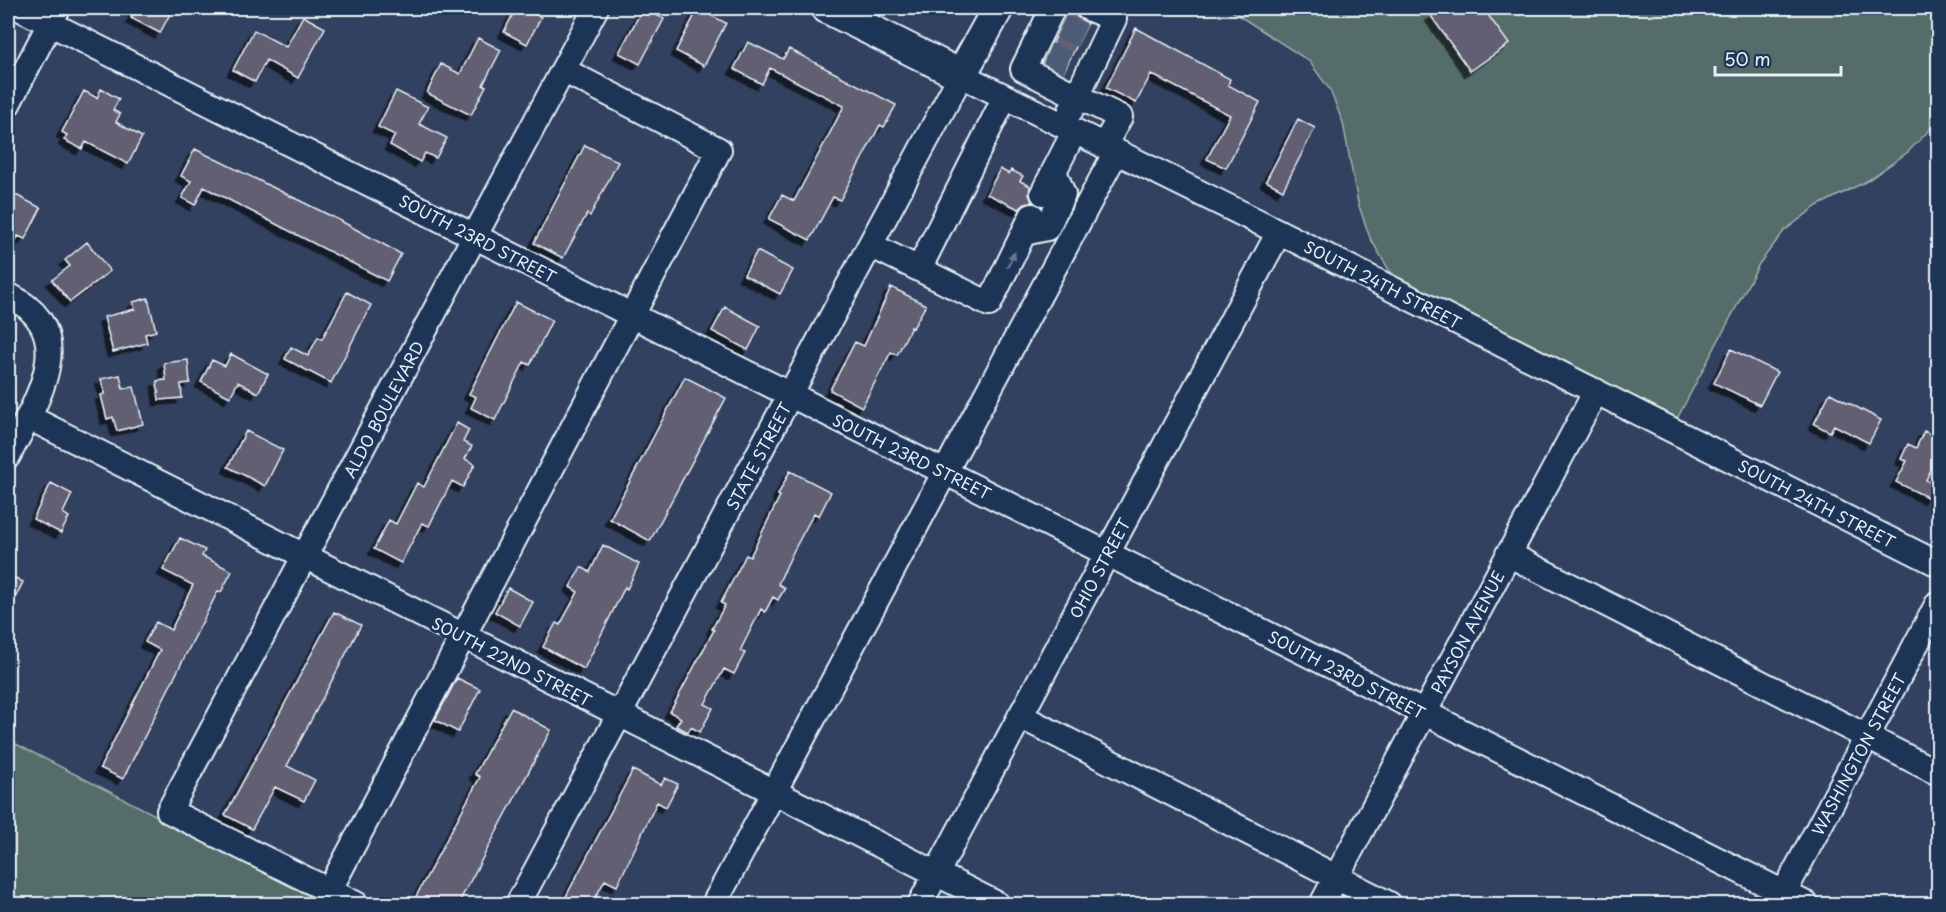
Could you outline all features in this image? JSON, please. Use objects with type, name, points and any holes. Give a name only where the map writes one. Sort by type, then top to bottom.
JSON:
[{"type":"main road","name":"SOUTH 24TH STREET","points":[[827,8],[961,75]]},
{"type":"main road","name":"STATE STREET","points":[[961,75],[998,8]]},
{"type":"street","name":"SOUTH 23RD STREET","points":[[19,8],[54,15],[475,236],[1424,713],[1781,899],[1806,904]]},
{"type":"street","name":"ALDO BOULEVARD","points":[[329,891],[169,811],[596,8]]},
{"type":"street","points":[[1064,21],[1114,19],[1088,8]]},
{"type":"street","points":[[8,104],[54,15]]},
{"type":"street","points":[[1043,193],[1054,171],[1069,129],[1077,96],[1059,59],[1064,21]]},
{"type":"street","points":[[1059,59],[1064,21]]},
{"type":"street","points":[[714,904],[1095,192],[1120,117],[1023,69],[1059,59]]},
{"type":"street","points":[[356,904],[329,891],[719,150],[563,70]]},
{"type":"street","name":"SOUTH 24TH STREET","points":[[961,75],[1936,559]]},
{"type":"street","name":"STATE STREET","points":[[518,904],[961,75]]},
{"type":"street","points":[[919,269],[1005,97]]},
{"type":"street","points":[[870,245],[989,304],[1028,225],[1047,228],[1063,194],[1054,171]]},
{"type":"street","points":[[1054,171],[1095,192]]},
{"type":"street","name":"OHIO STREET","points":[[920,904],[1279,232]]},
{"type":"street","points":[[8,295],[29,308],[39,320],[49,346],[47,373],[8,456]]},
{"type":"street","name":"PAYSON AVENUE","points":[[1322,904],[1596,391]]},
{"type":"street","name":"SOUTH 22ND STREET","points":[[28,417],[997,904]]},
{"type":"street","points":[[1509,554],[1938,773]]},
{"type":"street","name":"WASHINGTON STREET","points":[[1781,899],[1938,603]]},
{"type":"street","points":[[1020,716],[1389,904]]},
{"type":"green space","points":[[1227,8],[1938,8],[1938,121],[1908,152],[1867,181],[1817,206],[1784,231],[1759,264],[1671,430],[1424,305],[1389,270],[1370,238],[1358,203],[1343,123],[1330,90],[1309,61]]},
{"type":"green space","points":[[8,740],[330,904],[8,904]]},
{"type":"building","points":[[137,8],[173,8],[160,33],[131,18]]},
{"type":"building","points":[[516,8],[523,8],[541,17],[527,44],[504,32]]},
{"type":"building","points":[[643,8],[664,19],[640,64],[619,53]]},
{"type":"building","points":[[1070,8],[1074,8],[1077,17],[1088,23],[1063,73],[1043,63]]},
{"type":"building","points":[[1443,8],[1483,8],[1509,44],[1470,71],[1431,16]]},
{"type":"building","points":[[698,9],[726,23],[704,66],[676,51]]},
{"type":"building","points":[[303,16],[325,28],[298,78],[266,60],[255,82],[233,70],[254,30],[286,47]]},
{"type":"building","points":[[1136,28],[1230,79],[1228,85],[1260,102],[1226,168],[1207,159],[1230,115],[1151,74],[1136,103],[1106,88]]},
{"type":"building","points":[[478,38],[501,50],[471,115],[427,93],[441,64],[460,74]]},
{"type":"building","points":[[748,42],[783,59],[789,49],[896,105],[884,127],[880,125],[840,200],[833,197],[810,240],[769,219],[782,195],[794,201],[844,106],[770,68],[762,84],[734,69]]},
{"type":"building","points":[[101,89],[119,99],[113,110],[120,114],[116,122],[142,137],[128,164],[86,142],[82,149],[64,140],[67,135],[62,132],[84,91],[97,98]]},
{"type":"building","points":[[396,91],[428,107],[419,124],[447,138],[436,158],[425,153],[420,162],[390,145],[395,135],[378,127]]},
{"type":"building","points":[[1298,119],[1315,128],[1283,190],[1266,181]]},
{"type":"building","points":[[585,145],[618,162],[590,216],[587,214],[563,258],[534,243]]},
{"type":"building","points":[[195,149],[339,220],[401,254],[387,281],[204,187],[195,205],[182,198],[191,181],[181,176]]},
{"type":"building","points":[[1000,169],[1009,174],[1011,170],[1023,176],[1020,181],[1030,186],[1029,194],[1032,202],[1019,209],[987,194]]},
{"type":"building","points":[[8,191],[41,208],[25,239],[18,236],[8,257]]},
{"type":"building","points":[[87,242],[110,271],[70,302],[52,280],[70,266],[65,260]]},
{"type":"building","points":[[757,251],[793,270],[780,294],[744,275]]},
{"type":"building","points":[[891,287],[926,305],[913,328],[911,327],[897,355],[891,352],[862,407],[830,390],[855,342],[864,346]]},
{"type":"building","points":[[347,292],[371,305],[331,383],[285,359],[291,347],[308,356],[318,337],[322,339]]},
{"type":"building","points":[[148,298],[156,331],[145,334],[147,343],[113,352],[104,317],[135,309],[133,302]]},
{"type":"building","points":[[516,302],[552,320],[530,365],[524,362],[495,420],[471,408],[476,397],[469,394]]},
{"type":"building","points":[[725,307],[760,326],[748,350],[712,331]]},
{"type":"building","points":[[1731,349],[1777,372],[1760,405],[1714,383]]},
{"type":"building","points":[[231,354],[268,374],[258,393],[238,382],[230,397],[201,382],[212,360],[225,366]]},
{"type":"building","points":[[188,360],[190,383],[181,384],[182,398],[159,400],[157,381],[166,380],[164,363]]},
{"type":"building","points":[[120,375],[123,389],[134,387],[143,424],[117,431],[113,417],[107,419],[101,395],[105,394],[101,379]]},
{"type":"building","points":[[685,377],[726,398],[650,541],[610,519]]},
{"type":"building","points":[[1830,393],[1881,420],[1869,443],[1834,425],[1830,432],[1814,424]]},
{"type":"building","points":[[457,423],[469,430],[463,442],[472,446],[465,459],[475,464],[463,487],[452,481],[429,526],[422,523],[401,563],[374,549],[389,520],[396,524],[417,483],[424,487]]},
{"type":"building","points":[[246,431],[283,450],[265,486],[228,467]]},
{"type":"building","points":[[1924,431],[1938,438],[1938,455],[1926,480],[1935,485],[1929,498],[1896,482],[1907,461],[1901,459],[1908,444],[1916,448]]},
{"type":"building","points":[[790,471],[831,492],[819,516],[814,513],[794,550],[778,584],[785,588],[778,600],[773,597],[765,612],[761,609],[740,651],[745,653],[734,674],[724,669],[705,704],[713,708],[700,732],[691,727],[688,732],[676,726],[681,718],[670,712],[714,630],[712,629],[725,605],[721,603],[746,555],[750,557]]},
{"type":"building","points":[[51,483],[72,494],[63,513],[69,517],[61,533],[33,519]]},
{"type":"building","points":[[180,538],[205,550],[202,556],[232,571],[221,592],[218,591],[123,779],[100,768],[160,650],[145,642],[156,622],[171,630],[193,585],[163,570]]},
{"type":"building","points":[[603,545],[639,564],[584,669],[543,647],[556,623],[560,625],[578,592],[570,587],[581,567],[590,572]]},
{"type":"building","points":[[8,574],[23,582],[8,612]]},
{"type":"building","points":[[508,588],[533,602],[520,626],[495,612]]},
{"type":"building","points":[[334,612],[361,625],[287,766],[315,780],[304,801],[275,787],[252,829],[225,815]]},
{"type":"building","points":[[457,678],[480,689],[458,732],[435,720]]},
{"type":"building","points":[[511,708],[551,730],[458,904],[412,904],[480,777],[475,774]]},
{"type":"building","points":[[633,770],[661,785],[665,778],[678,784],[666,807],[657,802],[617,886],[605,880],[592,904],[562,904]]},
{"type":"tunnel","points":[[1061,26],[1082,36]]},
{"type":"tunnel","points":[[1047,54],[1068,63]]}]
